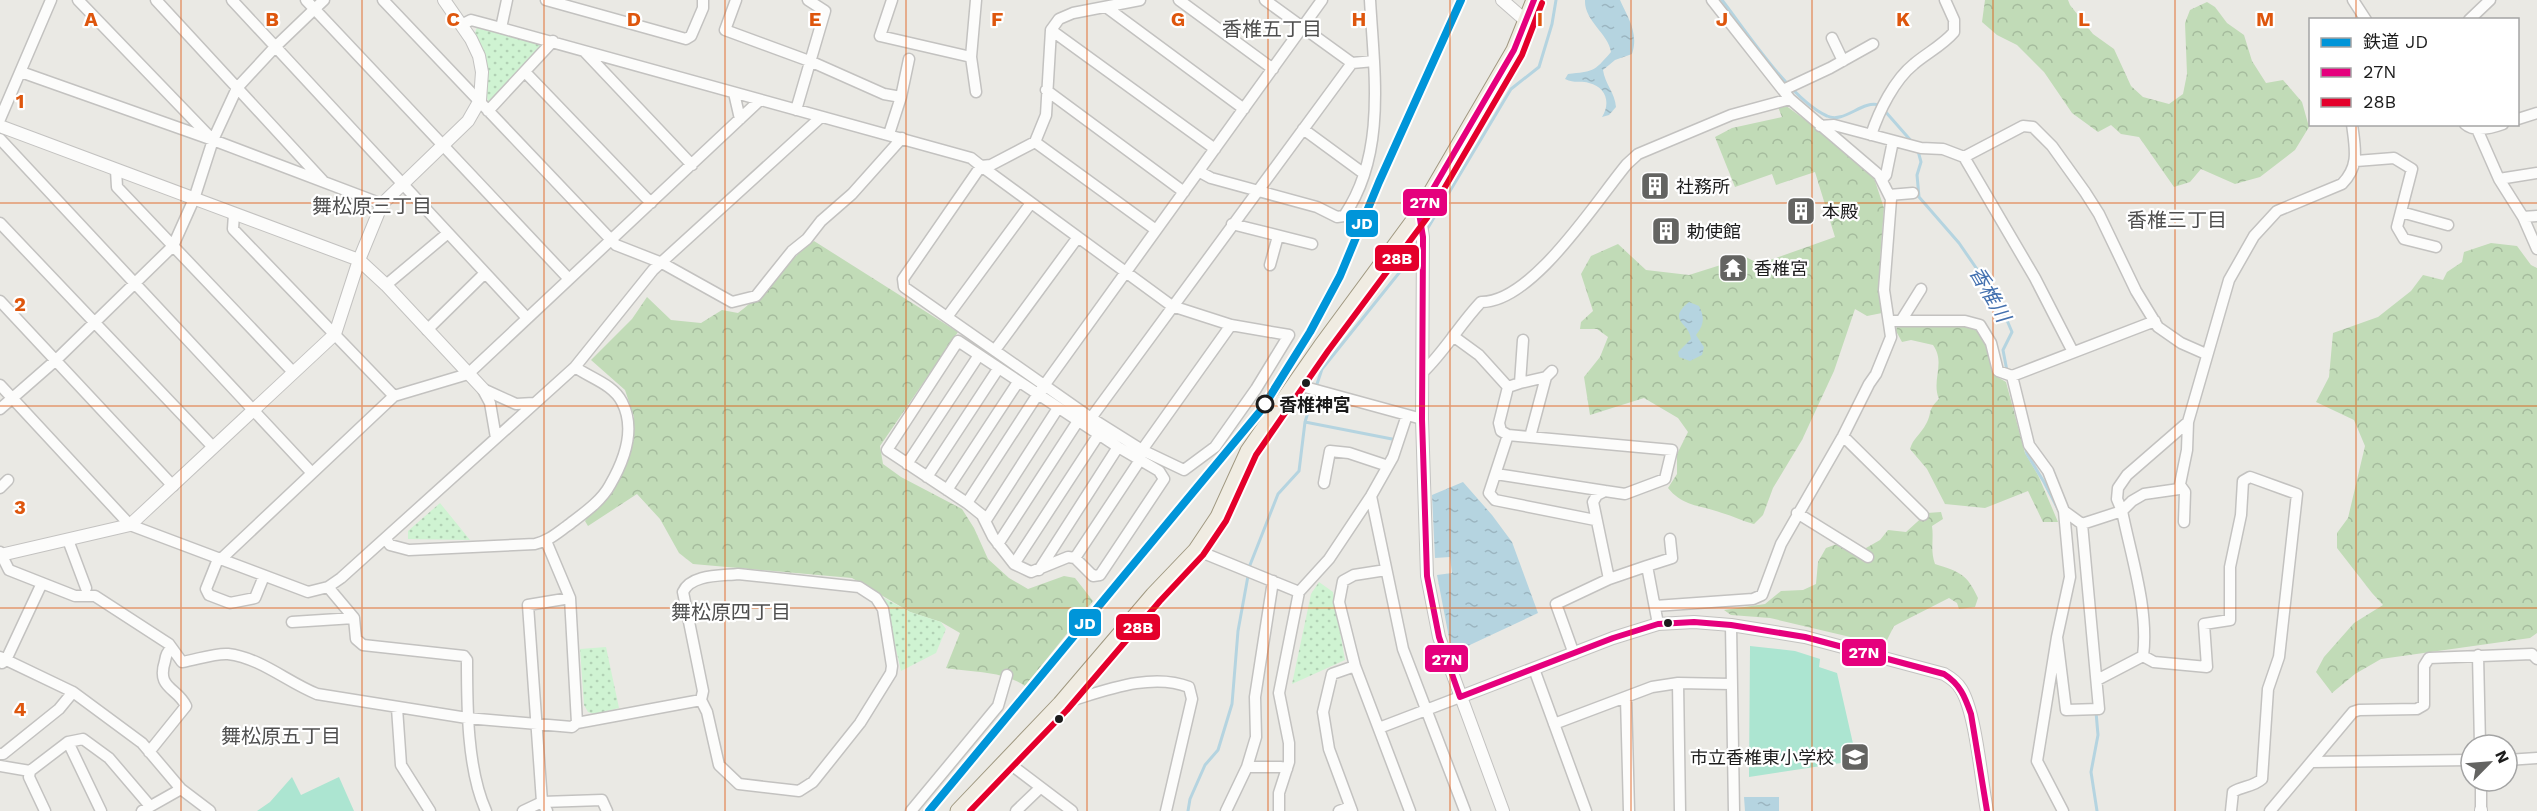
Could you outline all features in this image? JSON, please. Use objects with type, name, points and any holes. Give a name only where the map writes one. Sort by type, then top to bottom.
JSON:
[{"type":"main road","points":[[958,811],[1060,704],[1153,595],[1196,550],[1218,517],[1248,451],[1419,213],[1514,50],[1534,0]]},
{"type":"street","points":[[0,119],[51,0]]},
{"type":"street","points":[[78,0],[213,140]]},
{"type":"street","points":[[156,0],[325,183]]},
{"type":"street","points":[[232,0],[527,318]]},
{"type":"street","points":[[306,0],[569,279]]},
{"type":"street","points":[[0,409],[56,360],[173,246],[194,199],[213,140],[237,88],[275,47],[324,0]]},
{"type":"street","points":[[383,0],[616,245],[662,263],[732,302],[756,296],[792,251],[852,194],[902,138]]},
{"type":"street","points":[[444,0],[479,56],[482,72],[480,100],[468,121],[382,204],[359,260],[335,334],[130,525],[1,553],[9,570],[75,596],[95,596],[172,648],[182,662],[228,654],[269,667],[296,686],[317,694],[467,718],[572,727],[577,723],[700,700]]},
{"type":"street","points":[[501,28],[507,0]]},
{"type":"street","points":[[546,0],[686,39],[691,36],[703,8],[703,0]]},
{"type":"street","points":[[736,0],[725,30],[812,62],[884,94],[901,97]]},
{"type":"street","points":[[796,110],[812,62],[825,11],[808,0]]},
{"type":"street","points":[[892,0],[880,36],[971,57]]},
{"type":"street","points":[[976,0],[971,57],[976,92]]},
{"type":"street","points":[[461,25],[471,20],[553,41],[970,158],[981,166],[1031,202],[1126,273],[1172,306],[1231,325],[1289,336],[1256,389],[1215,447],[1184,470],[1118,447],[1058,408],[995,350],[904,287],[903,279],[981,166],[991,165],[1035,142],[1046,115],[1051,30],[1059,19],[1073,13],[1140,0]]},
{"type":"street","points":[[1179,0],[1273,69]]},
{"type":"street","points":[[1265,0],[1352,63],[1374,61]]},
{"type":"street","points":[[967,503],[1041,390],[1322,0]]},
{"type":"street","points":[[1200,171],[1211,178],[1317,207],[1337,216],[1344,216],[1351,205],[1363,173],[1376,116],[1370,0]]},
{"type":"street","points":[[1502,0],[1526,21]]},
{"type":"street","points":[[1655,606],[1753,599],[1762,595],[1781,544],[1876,374],[1891,337],[1884,290],[1891,199],[1882,180],[1862,158],[1820,126],[1787,94],[1712,0]]},
{"type":"street","points":[[1871,135],[1880,110],[1912,66],[1949,39],[1954,32],[1954,20],[1945,0]]},
{"type":"street","points":[[2353,0],[2365,18]]},
{"type":"street","points":[[2471,18],[2490,0]]},
{"type":"street","points":[[1106,7],[1244,109]]},
{"type":"street","points":[[1051,30],[1215,149]]},
{"type":"street","points":[[1832,38],[1843,61]]},
{"type":"street","points":[[488,111],[553,41]]},
{"type":"street","points":[[1423,372],[1434,362],[1466,317],[1481,302],[1499,300],[1537,274],[1569,238],[1627,164],[1638,154],[1787,94],[1873,44]]},
{"type":"street","points":[[585,51],[692,165]]},
{"type":"street","points":[[889,134],[901,97],[909,59]]},
{"type":"street","points":[[1091,418],[1352,63]]},
{"type":"street","points":[[21,72],[213,140],[382,204]]},
{"type":"street","points":[[525,72],[651,203]]},
{"type":"street","points":[[1046,90],[1184,192]]},
{"type":"street","points":[[734,93],[740,119]]},
{"type":"street","points":[[264,576],[255,598],[230,603],[209,595],[206,589],[219,559],[394,396],[468,374],[760,100]]},
{"type":"street","points":[[2519,118],[2537,113]]},
{"type":"street","points":[[0,385],[130,525],[308,592],[328,587],[386,539],[575,367],[653,270],[821,117]]},
{"type":"street","points":[[1820,126],[1834,125],[1921,148],[1943,149],[1964,157],[2036,278],[2073,352]]},
{"type":"street","points":[[0,126],[359,260],[386,285],[483,389],[490,403],[496,438]]},
{"type":"street","points":[[1964,157],[2024,126],[2033,128],[2052,146],[2095,207],[2136,291],[2158,327],[2181,343],[2206,354]]},
{"type":"street","points":[[2082,524],[2122,511],[2144,494],[2179,489],[2187,450],[2188,422],[2229,280],[2254,236],[2277,211],[2342,183],[2350,176],[2356,161],[2352,126]]},
{"type":"street","points":[[2468,126],[2477,129],[2493,126]]},
{"type":"street","points":[[1303,129],[1363,173]]},
{"type":"street","points":[[2477,129],[2499,179],[2523,217],[2537,249]]},
{"type":"street","points":[[0,139],[312,473]]},
{"type":"street","points":[[1882,180],[1886,175],[1893,141]]},
{"type":"street","points":[[1035,142],[1156,230]]},
{"type":"street","points":[[2356,161],[2394,158],[2412,169],[2397,227],[2404,238],[2436,247]]},
{"type":"street","points":[[116,170],[117,187],[292,372]]},
{"type":"street","points":[[2499,179],[2537,173]]},
{"type":"street","points":[[1889,195],[1914,193]]},
{"type":"street","points":[[947,317],[1031,202]]},
{"type":"street","points":[[2401,212],[2448,225]]},
{"type":"street","points":[[1419,213],[1423,237],[1422,419],[1427,576],[1439,637],[1503,811]]},
{"type":"street","points":[[234,214],[233,229],[394,396]]},
{"type":"street","points":[[2523,217],[2537,216]]},
{"type":"street","points":[[0,223],[213,447]]},
{"type":"street","points":[[1232,224],[1312,244]]},
{"type":"street","points":[[386,285],[448,233]]},
{"type":"street","points":[[1270,265],[1278,236]]},
{"type":"street","points":[[995,350],[1078,237]]},
{"type":"street","points":[[427,330],[485,273]]},
{"type":"street","points":[[1901,321],[1921,289]]},
{"type":"street","points":[[0,301],[174,486]]},
{"type":"street","points":[[1889,321],[1965,321],[1980,325],[1991,343],[1998,371],[2012,376],[2155,321]]},
{"type":"street","points":[[1075,558],[1141,455],[1231,325]]},
{"type":"street","points":[[965,346],[966,332]]},
{"type":"street","points":[[1453,336],[1479,355],[1508,387]]},
{"type":"street","points":[[1520,383],[1523,340]]},
{"type":"street","points":[[958,341],[1018,382],[1041,390],[1091,418],[1141,455],[1159,471],[1164,479],[1100,575],[1093,576],[1075,558],[1068,557],[1039,571],[1031,572],[1014,564],[998,544],[986,520],[967,503],[886,450],[958,341]]},
{"type":"street","points":[[907,464],[979,356]]},
{"type":"street","points":[[386,539],[390,545],[409,550],[546,541],[584,514],[609,487],[628,443],[629,429],[622,401],[608,386],[575,367]]},
{"type":"street","points":[[927,477],[998,369]]},
{"type":"street","points":[[1508,387],[1549,374],[1530,437]]},
{"type":"street","points":[[2012,376],[2029,445],[2048,471],[2064,511],[2070,577],[2057,637],[2037,761],[2063,811]]},
{"type":"street","points":[[947,490],[1018,382]]},
{"type":"street","points":[[1294,384],[1422,419]]},
{"type":"street","points":[[1496,474],[1625,494],[1665,479],[1672,450],[1508,435],[1501,431],[1499,423],[1508,387]]},
{"type":"street","points":[[483,389],[516,404],[534,404]]},
{"type":"street","points":[[986,520],[1058,408]]},
{"type":"street","points":[[1279,811],[1279,793],[1289,762],[1280,693],[1299,592],[1329,559],[1371,496],[1388,466],[1407,415]]},
{"type":"street","points":[[998,544],[1078,421]]},
{"type":"street","points":[[2143,656],[2145,639],[2143,616],[2122,511],[2117,499],[2118,488],[2127,475],[2188,422]]},
{"type":"street","points":[[1014,564],[1099,434]]},
{"type":"street","points":[[1508,435],[1489,493],[1495,500],[1595,520]]},
{"type":"street","points":[[1843,436],[1923,515]]},
{"type":"street","points":[[1039,571],[1118,447]]},
{"type":"street","points":[[1324,483],[1330,451],[1348,453],[1388,466]]},
{"type":"street","points":[[2143,656],[2154,662],[2207,667],[2204,624],[2230,620],[2230,567],[2241,515],[2243,481],[2250,477],[2296,494],[2279,657],[2268,689],[2262,779],[2255,785],[2239,788],[2233,792],[2231,811]]},
{"type":"street","points":[[2180,485],[2185,492],[2184,522]]},
{"type":"street","points":[[1605,491],[1597,495],[1593,502],[1609,579]]},
{"type":"street","points":[[1371,496],[1403,650],[1465,811]]},
{"type":"street","points":[[2057,637],[2066,710],[2099,709],[2082,524],[2064,511]]},
{"type":"street","points":[[1797,513],[1854,546],[1868,557]]},
{"type":"street","points":[[1574,654],[1556,604],[1609,579],[1672,558],[1670,539]]},
{"type":"street","points":[[68,540],[86,588]]},
{"type":"street","points":[[546,541],[570,598],[577,723]]},
{"type":"street","points":[[1196,550],[1299,592]]},
{"type":"street","points":[[1647,566],[1658,624]]},
{"type":"street","points":[[1386,570],[1354,575],[1343,581],[1339,592],[1339,602],[1355,666],[1410,811]]},
{"type":"street","points":[[738,574],[859,587],[876,598],[883,609],[892,666],[888,681],[860,723],[813,782],[799,791],[739,784],[719,765],[707,712],[700,700],[703,691],[683,592],[685,587],[695,580],[738,574]]},
{"type":"street","points":[[1226,811],[1247,766],[1256,737],[1255,697],[1273,581]]},
{"type":"street","points":[[42,583],[2,660],[73,692],[142,743],[182,789],[210,811]]},
{"type":"street","points":[[328,587],[354,618],[356,639],[363,645],[464,656],[467,660],[467,718],[478,793],[486,811]]},
{"type":"street","points":[[544,806],[528,605],[570,598]]},
{"type":"street","points":[[292,622],[354,618]]},
{"type":"street","points":[[1379,728],[1613,638],[1658,624],[1694,622],[1731,625],[1805,637],[1952,678],[1960,687],[1968,705],[1987,811]]},
{"type":"street","points":[[1731,625],[1734,811]]},
{"type":"street","points":[[149,752],[186,706],[166,687],[163,678],[163,665],[168,651],[172,648]]},
{"type":"street","points":[[2271,811],[2353,712],[2417,709],[2424,705],[2424,666],[2428,658],[2532,654],[2537,659]]},
{"type":"street","points":[[2478,655],[2480,733]]},
{"type":"street","points":[[2097,680],[2143,656]]},
{"type":"street","points":[[1339,811],[1351,809],[1329,748],[1323,712],[1332,674],[1355,666]]},
{"type":"street","points":[[1534,669],[1586,811]]},
{"type":"street","points":[[911,811],[998,706],[1006,675]]},
{"type":"street","points":[[1060,704],[1130,684],[1174,681],[1188,687],[1192,699],[1166,811]]},
{"type":"street","points":[[1554,724],[1652,687],[1678,683],[1731,684]]},
{"type":"street","points":[[1678,683],[1680,811]]},
{"type":"street","points":[[0,754],[3,754],[60,709],[73,692]]},
{"type":"street","points":[[1626,697],[1629,811]]},
{"type":"street","points":[[396,708],[401,765],[430,811]]},
{"type":"street","points":[[45,811],[29,777],[30,771],[68,742],[83,739],[109,758],[146,809],[182,789]]},
{"type":"street","points":[[68,742],[101,811]]},
{"type":"street","points":[[2519,759],[2537,758]]},
{"type":"street","points":[[2312,762],[2459,760]]},
{"type":"street","points":[[1006,762],[1072,811]]},
{"type":"street","points":[[0,766],[30,771]]},
{"type":"street","points":[[1247,766],[1287,769]]},
{"type":"street","points":[[1016,811],[1040,788]]},
{"type":"street","points":[[2481,793],[2481,810]]},
{"type":"street","points":[[523,811],[544,806],[602,800],[607,811]]},
{"type":"green space","points":[[1985,0],[2068,0],[2093,34],[2114,49],[2131,86],[2143,97],[2169,104],[2183,94],[2187,74],[2185,23],[2190,10],[2207,2],[2215,7],[2227,23],[2244,35],[2252,61],[2266,83],[2283,80],[2302,102],[2309,127],[2295,150],[2260,177],[2235,184],[2201,169],[2190,182],[2174,187],[2139,137],[2121,134],[2111,125],[2098,132],[2072,113],[2044,72],[2017,45],[1997,35],[1982,22]]},
{"type":"green space","points":[[477,27],[487,27],[540,44],[541,49],[492,102],[487,98],[486,66],[474,36]]},
{"type":"green space","points":[[1785,105],[1861,161],[1873,175],[1884,208],[1880,261],[1883,280],[1882,313],[1867,316],[1855,309],[1834,371],[1802,440],[1773,488],[1763,515],[1754,524],[1693,505],[1680,499],[1668,488],[1677,474],[1677,454],[1688,432],[1678,418],[1644,398],[1590,415],[1584,377],[1600,357],[1608,337],[1597,329],[1580,329],[1581,322],[1593,311],[1581,274],[1591,256],[1618,244],[1646,270],[1689,275],[1746,257],[1759,264],[1835,237],[1815,172],[1776,185],[1772,174],[1735,187],[1715,137],[1732,128],[1782,117],[1778,107]]},
{"type":"green space","points":[[814,241],[958,332],[880,446],[883,464],[901,477],[962,509],[974,528],[988,559],[1009,578],[1028,589],[1064,576],[1075,578],[1093,601],[1025,686],[1007,677],[946,668],[960,633],[941,622],[910,612],[852,578],[693,564],[679,553],[660,519],[637,494],[588,526],[585,521],[627,462],[634,417],[625,390],[591,360],[632,319],[647,297],[671,320],[701,323],[722,310],[738,313]]},
{"type":"green space","points":[[2491,243],[2517,246],[2531,265],[2537,268],[2537,633],[2530,638],[2381,659],[2355,674],[2332,693],[2316,672],[2324,657],[2354,623],[2383,605],[2337,548],[2337,533],[2348,518],[2365,446],[2354,420],[2316,402],[2329,377],[2333,333],[2378,317],[2411,291],[2423,275],[2443,280],[2447,272],[2462,262],[2464,252]]},
{"type":"green space","points":[[1962,324],[1976,327],[1988,343],[1994,375],[2006,382],[2025,453],[2038,475],[2058,522],[2043,522],[2028,491],[1985,508],[1945,504],[1927,469],[1910,449],[1926,424],[1932,407],[1939,399],[1937,385],[1939,365],[1937,352],[1933,345],[1911,340],[1902,342],[1896,331],[1897,326]]},
{"type":"green space","points":[[440,503],[470,540],[408,539],[408,531]]},
{"type":"green space","points":[[1941,512],[1943,519],[1932,526],[1935,564],[1957,572],[1966,579],[1978,598],[1975,607],[1959,609],[1957,603],[1949,598],[1894,626],[1886,642],[1880,644],[1770,618],[1731,615],[1724,610],[1765,604],[1781,591],[1803,590],[1816,584],[1818,562],[1826,548],[1837,544],[1859,552],[1880,540],[1888,530],[1906,532],[1927,513]]},
{"type":"green space","points":[[1319,582],[1333,592],[1345,660],[1292,684],[1311,594]]},
{"type":"green space","points":[[884,598],[910,612],[941,622],[946,629],[936,653],[901,671]]},
{"type":"green space","points":[[1750,646],[1795,651],[1820,659],[1819,667],[1837,673],[1854,748],[1841,763],[1749,777]]},
{"type":"green space","points":[[606,647],[619,708],[594,714],[588,712],[584,705],[580,649]]},
{"type":"green space","points":[[292,777],[301,795],[339,777],[354,811],[257,811],[270,802]]},
{"type":"water","points":[[1585,0],[1620,0],[1633,32],[1632,54],[1615,60],[1603,70],[1616,107],[1609,115],[1602,117],[1606,106],[1603,92],[1595,85],[1565,79],[1568,74],[1592,70],[1611,52],[1606,39],[1588,14]]},
{"type":"water","points":[[1689,302],[1699,306],[1701,310],[1703,321],[1696,335],[1704,347],[1702,355],[1690,361],[1679,357],[1678,352],[1691,339],[1679,318],[1682,308]]},
{"type":"water","points":[[1463,482],[1512,542],[1538,613],[1457,651],[1450,643],[1437,575],[1452,573],[1450,557],[1435,558],[1432,495]]},
{"type":"water","points":[[1744,797],[1779,797],[1779,811],[1745,811]]},
{"type":"waterway","points":[[1426,231],[1511,89],[1539,67],[1552,24],[1556,0]]},
{"type":"waterway","name":"香椎川","points":[[1722,0],[1770,64],[1813,108],[1833,118],[1873,104],[1879,105]]},
{"type":"waterway","name":"香椎川","points":[[1884,110],[1913,143]]},
{"type":"waterway","name":"香椎川","points":[[1918,151],[1921,162],[1917,175],[1919,197],[1959,243],[1981,275],[1996,308],[2006,318],[2012,332],[2003,350],[2007,371]]},
{"type":"waterway","points":[[1316,387],[1322,369],[1411,258],[1418,245]]},
{"type":"waterway","points":[[1188,811],[1190,799],[1205,765],[1218,750],[1232,704],[1238,631],[1250,565],[1278,494],[1299,471],[1305,422],[1314,393]]},
{"type":"waterway","name":"香椎川","points":[[2012,395],[2027,454],[2061,515]]},
{"type":"waterway","points":[[1305,422],[1392,439]]},
{"type":"waterway","name":"香椎川","points":[[2096,712],[2098,735],[2091,772],[2097,811]]},
{"type":"rail line","name":"JD","points":[[929,811],[1262,409],[1310,332],[1340,276],[1379,182],[1461,0]]},
{"type":"transit line","name":"27N","points":[[1534,0],[1514,50],[1419,213],[1423,237],[1422,419],[1427,576],[1439,637],[1460,697],[1613,638],[1658,624],[1694,622],[1731,625],[1805,637],[1944,674],[1954,682],[1971,714],[1987,811]]},
{"type":"transit line","name":"28B","points":[[970,811],[1067,710],[1160,601],[1203,555],[1226,521],[1256,455],[1328,351],[1427,218],[1522,55],[1542,3]]},
{"type":"place","name":"社務所","points":[[1655,186]]},
{"type":"place","name":"本殿","points":[[1801,211]]},
{"type":"place","name":"勅使館","points":[[1666,231]]},
{"type":"place","name":"香椎宮","points":[[1733,268]]},
{"type":"place","name":"香椎神宮","points":[[1265,404]]},
{"type":"place","name":"市立香椎東小学校","points":[[1855,757]]},
{"type":"district","name":"香椎五丁目","points":[[1272,29]]},
{"type":"district","name":"舞松原三丁目","points":[[372,206]]},
{"type":"district","name":"香椎三丁目","points":[[2177,220]]},
{"type":"district","name":"舞松原四丁目","points":[[731,612]]},
{"type":"district","name":"舞松原五丁目","points":[[281,736]]}]
